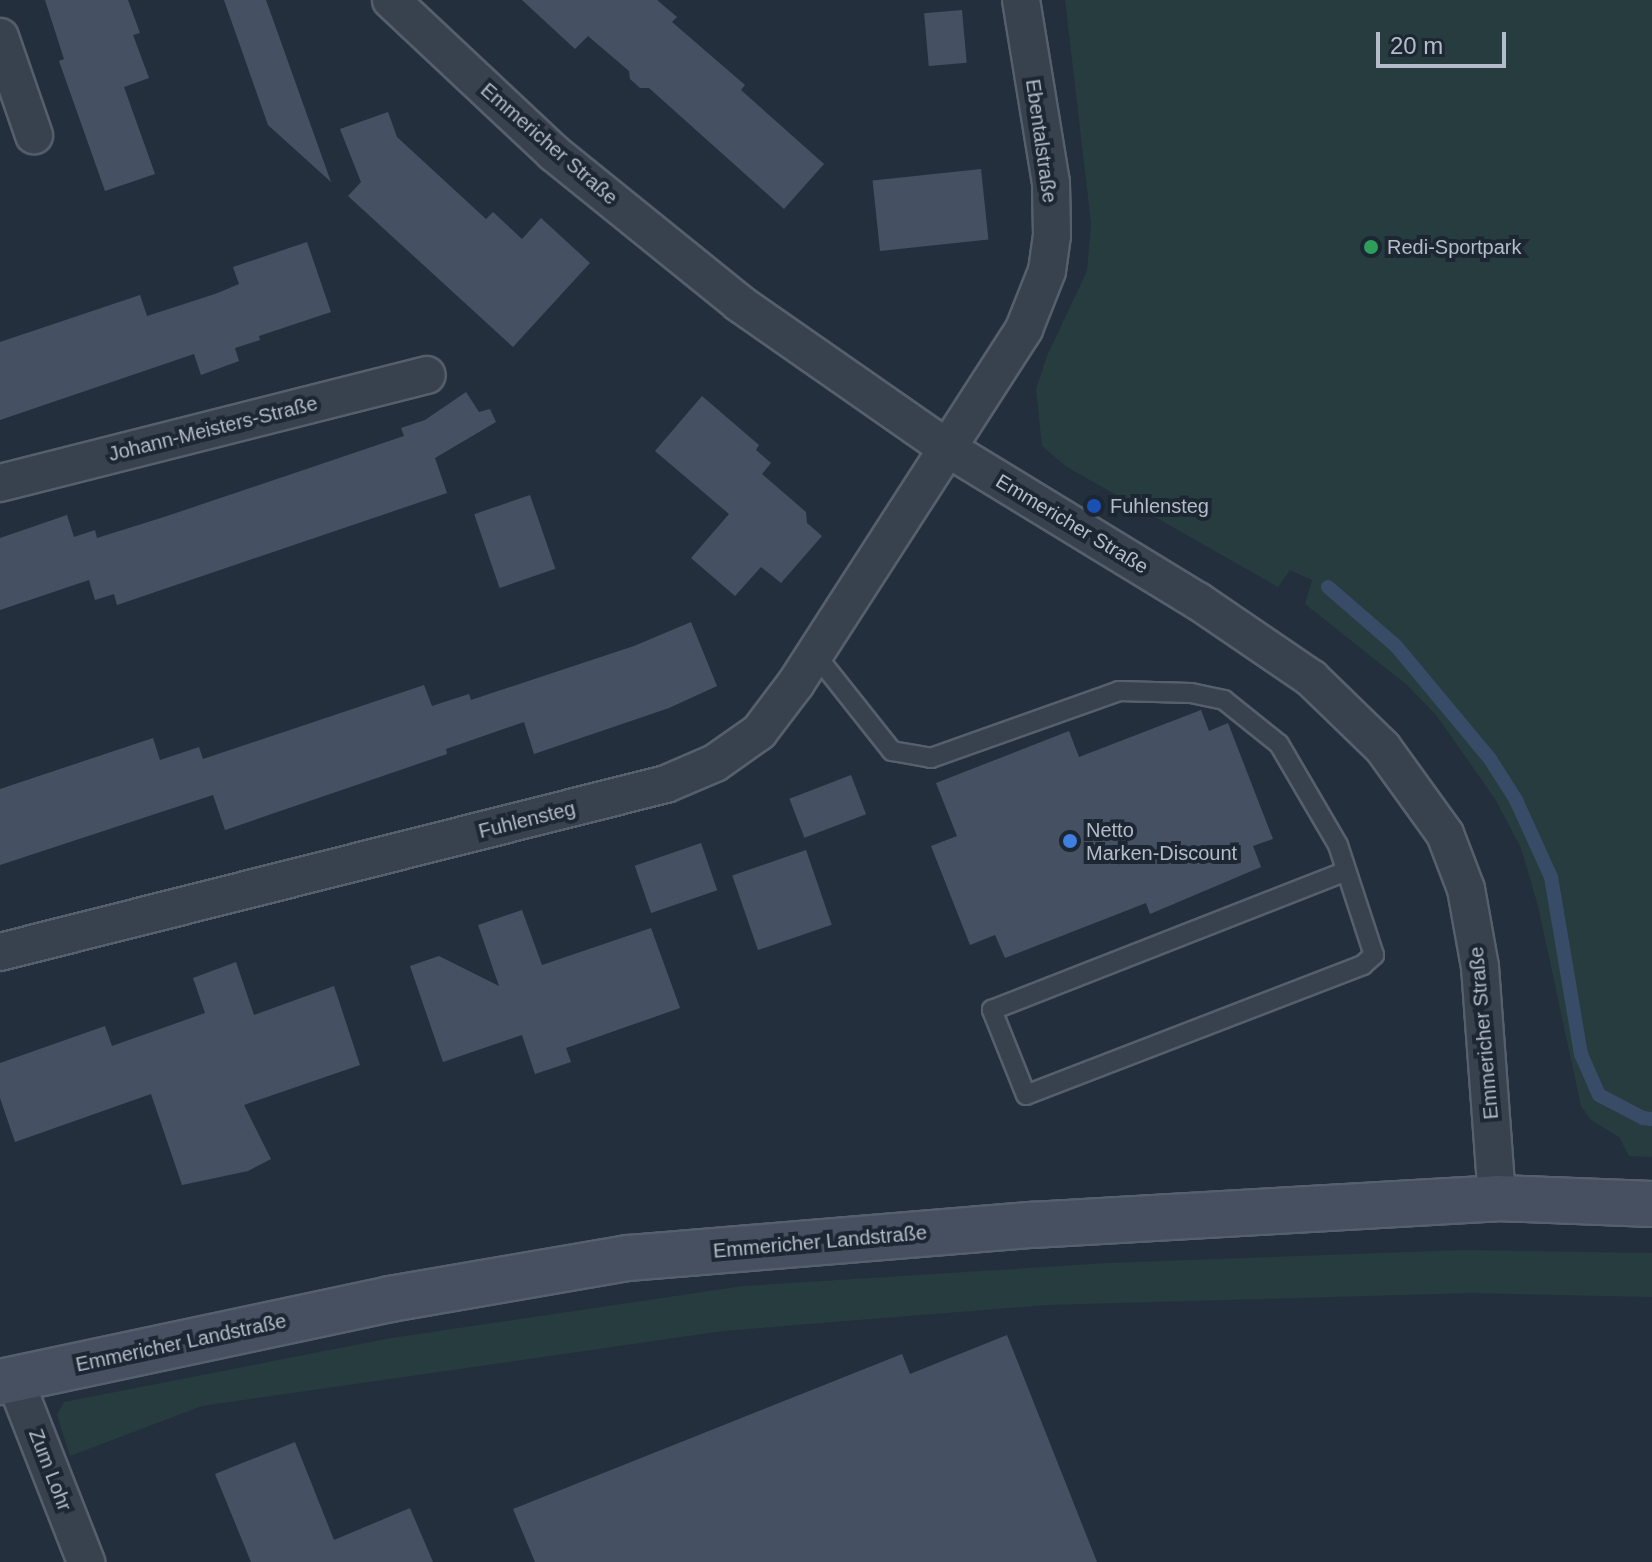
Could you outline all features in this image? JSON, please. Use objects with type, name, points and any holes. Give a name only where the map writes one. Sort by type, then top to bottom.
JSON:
[{"type":"main road","name":"Emmericher Landstraße","points":[[7,1380],[390,1299],[628,1258],[1032,1225],[1497,1198],[1652,1204]]},
{"type":"street","name":"Emmericher Straße","points":[[391,0],[554,153],[739,303],[947,448],[1198,601],[1311,678],[1383,748],[1445,834],[1466,889],[1480,967],[1497,1198]]},
{"type":"street","name":"Ebentalstraße","points":[[947,448],[1024,329],[1047,271],[1052,235],[1051,183],[1021,0]]},
{"type":"street","points":[[0,37],[34,135]]},
{"type":"street","name":"Johann-Meisters-Straße","points":[[0,483],[427,375]]},
{"type":"street","name":"Fuhlensteg","points":[[0,952],[666,784],[715,763],[759,732],[815,654],[947,448]]},
{"type":"street","name":"Zum Lohr","points":[[7,1380],[86,1562]]},
{"type":"lane","points":[[815,654],[892,751],[931,758],[1119,691],[1191,693],[1224,700],[1279,744],[1338,845],[1374,955],[1363,965],[1026,1095],[992,1010],[1345,872]]},
{"type":"green space","name":"Redi-Sportpark","points":[[1065,0],[1652,0],[1652,1157],[1629,1156],[1619,1137],[1591,1120],[1581,1106],[1538,906],[1521,848],[1495,799],[1437,716],[1407,685],[1305,604],[1312,580],[1290,570],[1278,587],[1067,467],[1042,446],[1036,389],[1047,356],[1087,271],[1091,223]]},
{"type":"green space","points":[[1465,1250],[1652,1253],[1652,1297],[1473,1293],[1047,1305],[723,1331],[202,1406],[70,1456],[57,1415],[64,1402],[391,1338],[743,1286],[1109,1263]]},
{"type":"building","points":[[45,0],[128,0],[140,33],[133,35],[149,78],[124,87],[155,174],[105,191],[59,61],[64,59]]},
{"type":"building","points":[[224,0],[266,0],[331,182],[268,125]]},
{"type":"building","points":[[522,0],[657,0],[677,17],[672,22],[745,85],[741,90],[824,164],[784,209],[649,88],[640,88],[630,79],[629,71],[588,36],[575,49]]},
{"type":"building","points":[[962,10],[967,63],[929,66],[924,13]]},
{"type":"building","points":[[388,112],[397,137],[486,219],[493,212],[522,239],[541,218],[590,263],[513,347],[348,196],[361,182],[340,129]]},
{"type":"building","points":[[981,169],[988,240],[880,251],[873,180]]},
{"type":"building","points":[[307,242],[331,312],[259,336],[260,340],[235,348],[239,361],[201,375],[194,354],[0,420],[0,342],[140,295],[147,316],[215,294],[239,284],[233,267]]},
{"type":"building","points":[[466,392],[479,412],[490,409],[496,422],[435,458],[447,493],[117,605],[114,594],[95,600],[89,580],[0,610],[0,538],[67,515],[74,537],[95,530],[97,538],[404,436],[401,428],[425,420]]},
{"type":"building","points":[[702,396],[759,445],[756,450],[771,463],[762,474],[806,512],[807,523],[822,536],[781,583],[761,567],[735,596],[691,558],[729,514],[655,451]]},
{"type":"building","points":[[530,495],[555,569],[500,588],[474,514]]},
{"type":"building","points":[[691,622],[717,686],[669,708],[534,754],[524,722],[446,749],[447,754],[225,830],[213,795],[0,865],[0,789],[153,738],[160,760],[199,747],[203,759],[424,685],[432,706],[469,694],[471,700],[634,646]]},
{"type":"building","name":"Netto Marken-Discount","points":[[1201,710],[1209,731],[1228,723],[1273,839],[1253,846],[1261,867],[1150,914],[1146,903],[1005,958],[995,935],[970,945],[931,846],[957,836],[936,783],[1069,731],[1079,757]]},
{"type":"building","points":[[851,775],[866,814],[804,838],[789,799]]},
{"type":"building","points":[[701,843],[717,890],[651,913],[635,866]]},
{"type":"building","points":[[806,850],[832,925],[758,950],[732,875]]},
{"type":"building","points":[[522,910],[542,965],[651,928],[680,1008],[566,1048],[571,1062],[535,1074],[522,1035],[443,1062],[410,966],[439,956],[499,986],[478,925]]},
{"type":"building","points":[[236,962],[254,1015],[334,986],[360,1065],[244,1105],[271,1159],[248,1171],[182,1185],[151,1094],[15,1142],[0,1098],[0,1063],[105,1026],[112,1046],[205,1013],[193,978]]},
{"type":"building","points":[[1007,1335],[1097,1562],[535,1562],[513,1509],[902,1354],[910,1374]]},
{"type":"building","points":[[295,1442],[334,1540],[410,1508],[433,1562],[251,1562],[215,1474]]},
{"type":"waterway","points":[[1328,587],[1396,646],[1490,759],[1516,800],[1551,877],[1581,1054],[1599,1095],[1643,1118],[1652,1119]]},
{"type":"place","name":"Redi-Sportpark","points":[[1371,247]]},
{"type":"place","name":"Fuhlensteg","points":[[1094,506]]},
{"type":"place","name":"Netto Marken-Discount","points":[[1070,841]]}]
